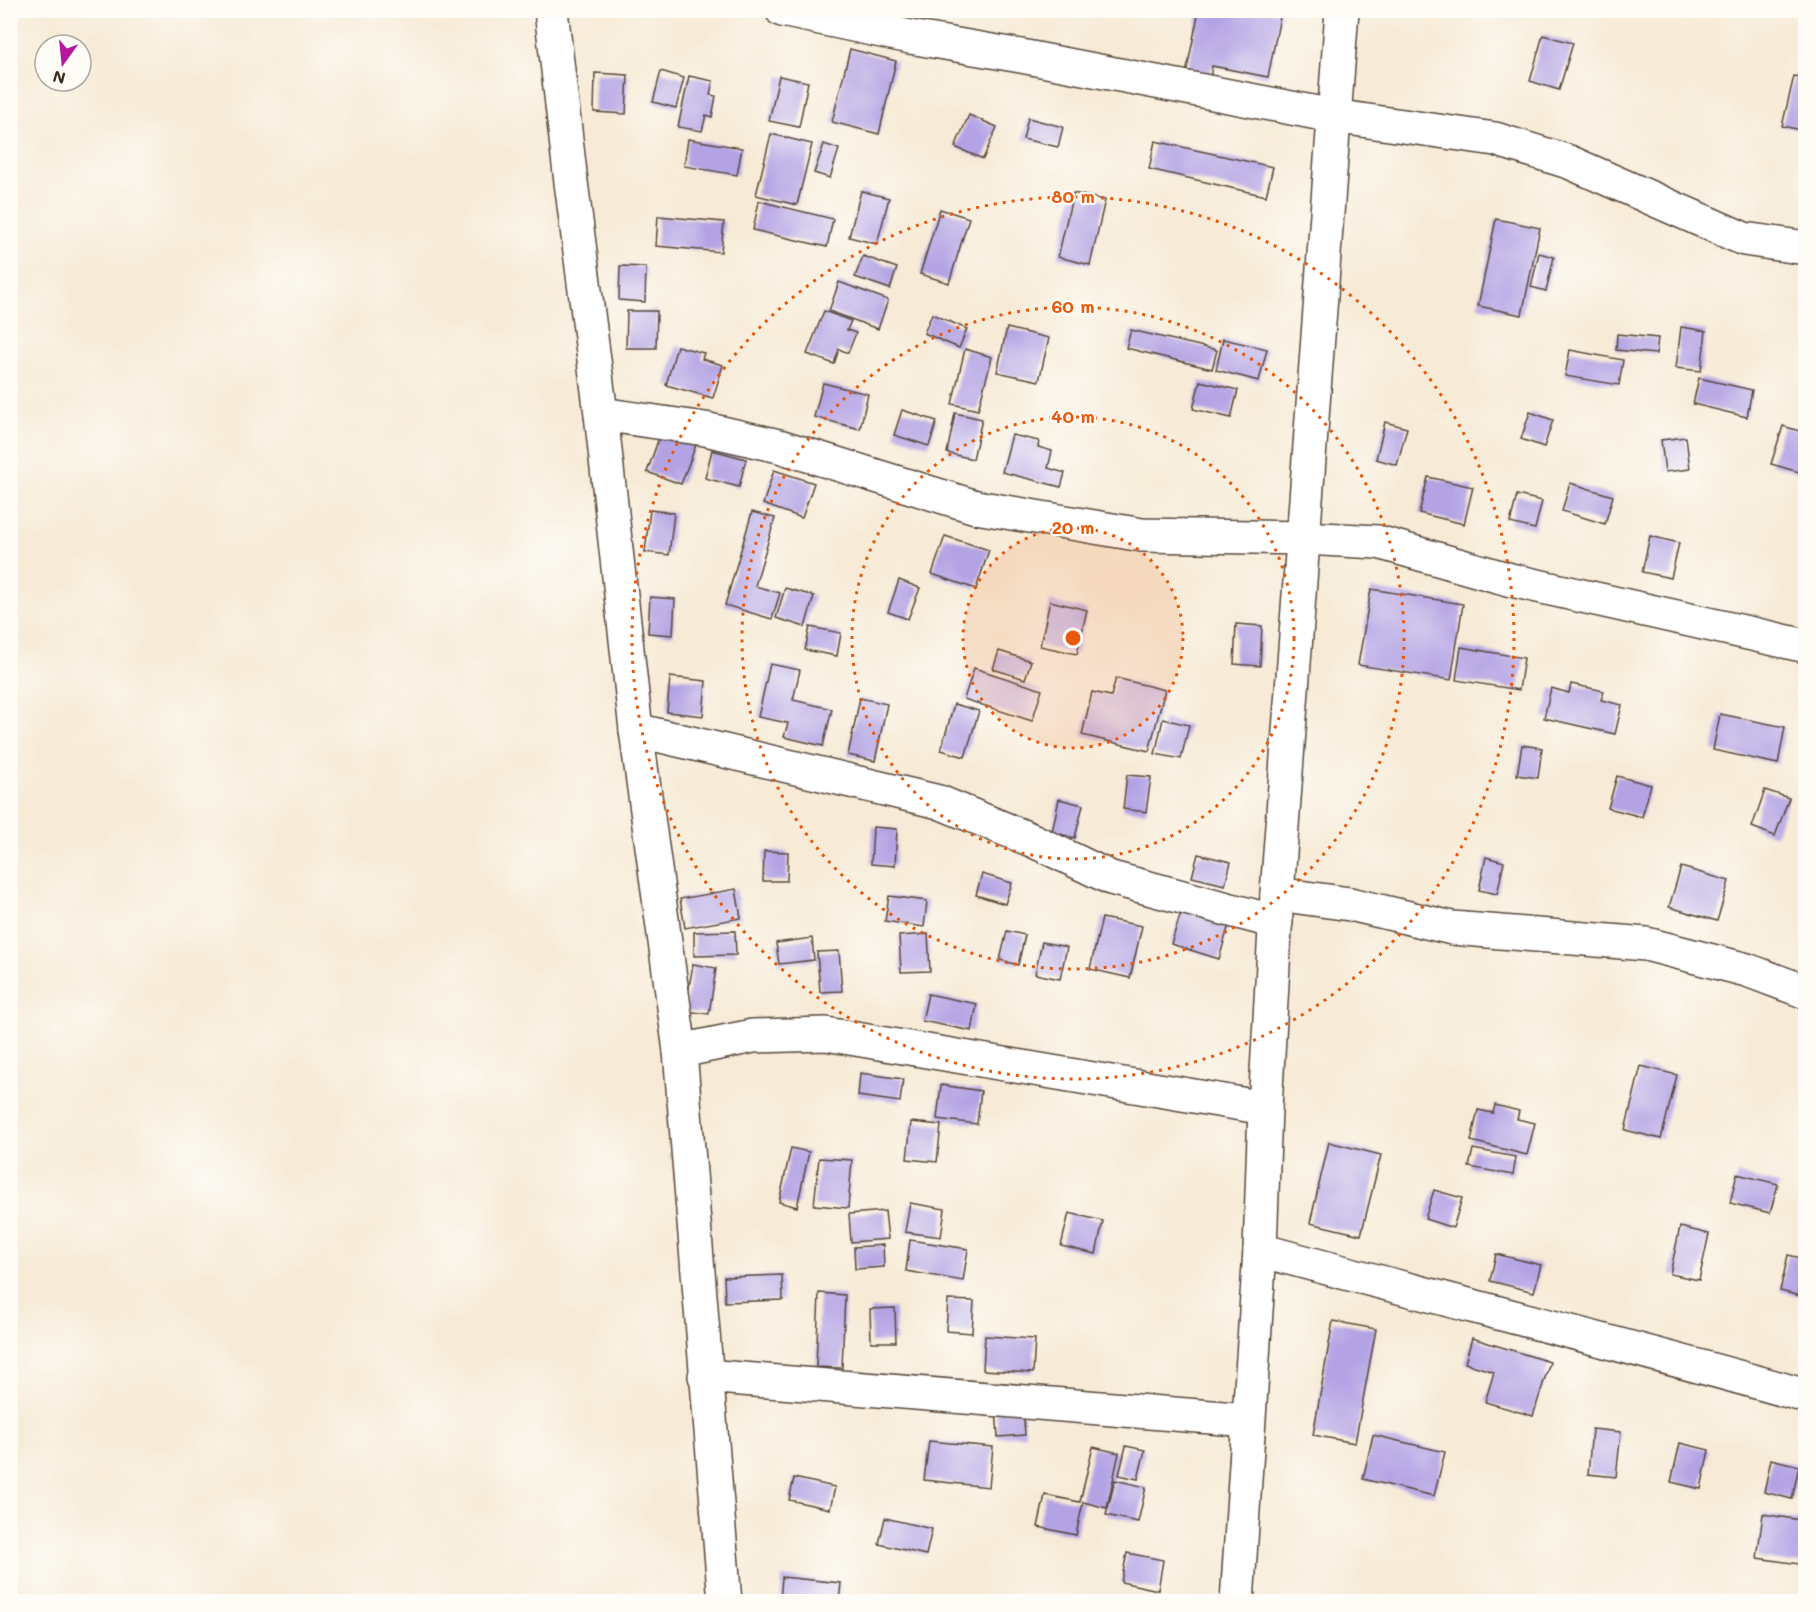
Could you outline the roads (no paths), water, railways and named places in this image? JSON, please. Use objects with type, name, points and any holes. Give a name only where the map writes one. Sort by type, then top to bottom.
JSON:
[{"type":"street","points":[[551,10],[570,182],[601,414],[636,730],[680,1052],[725,1602]]},
{"type":"street","points":[[783,10],[909,37],[1021,56],[1333,116],[1495,139],[1569,162],[1744,239],[1806,248]]},
{"type":"street","points":[[1237,1602],[1260,1250],[1265,1108],[1277,908],[1342,10]]},
{"type":"street","points":[[601,414],[705,429],[779,446],[965,503],[1142,535],[1304,538],[1378,542],[1511,580],[1806,646]]},
{"type":"street","points":[[636,730],[939,802],[1034,841],[1111,878],[1277,908],[1350,904],[1452,928],[1646,944],[1747,970],[1806,992]]},
{"type":"street","points":[[680,1052],[753,1036],[826,1034],[1265,1108]]},
{"type":"street","points":[[1260,1250],[1806,1395]]},
{"type":"street","points":[[705,1376],[1248,1420]]}]
